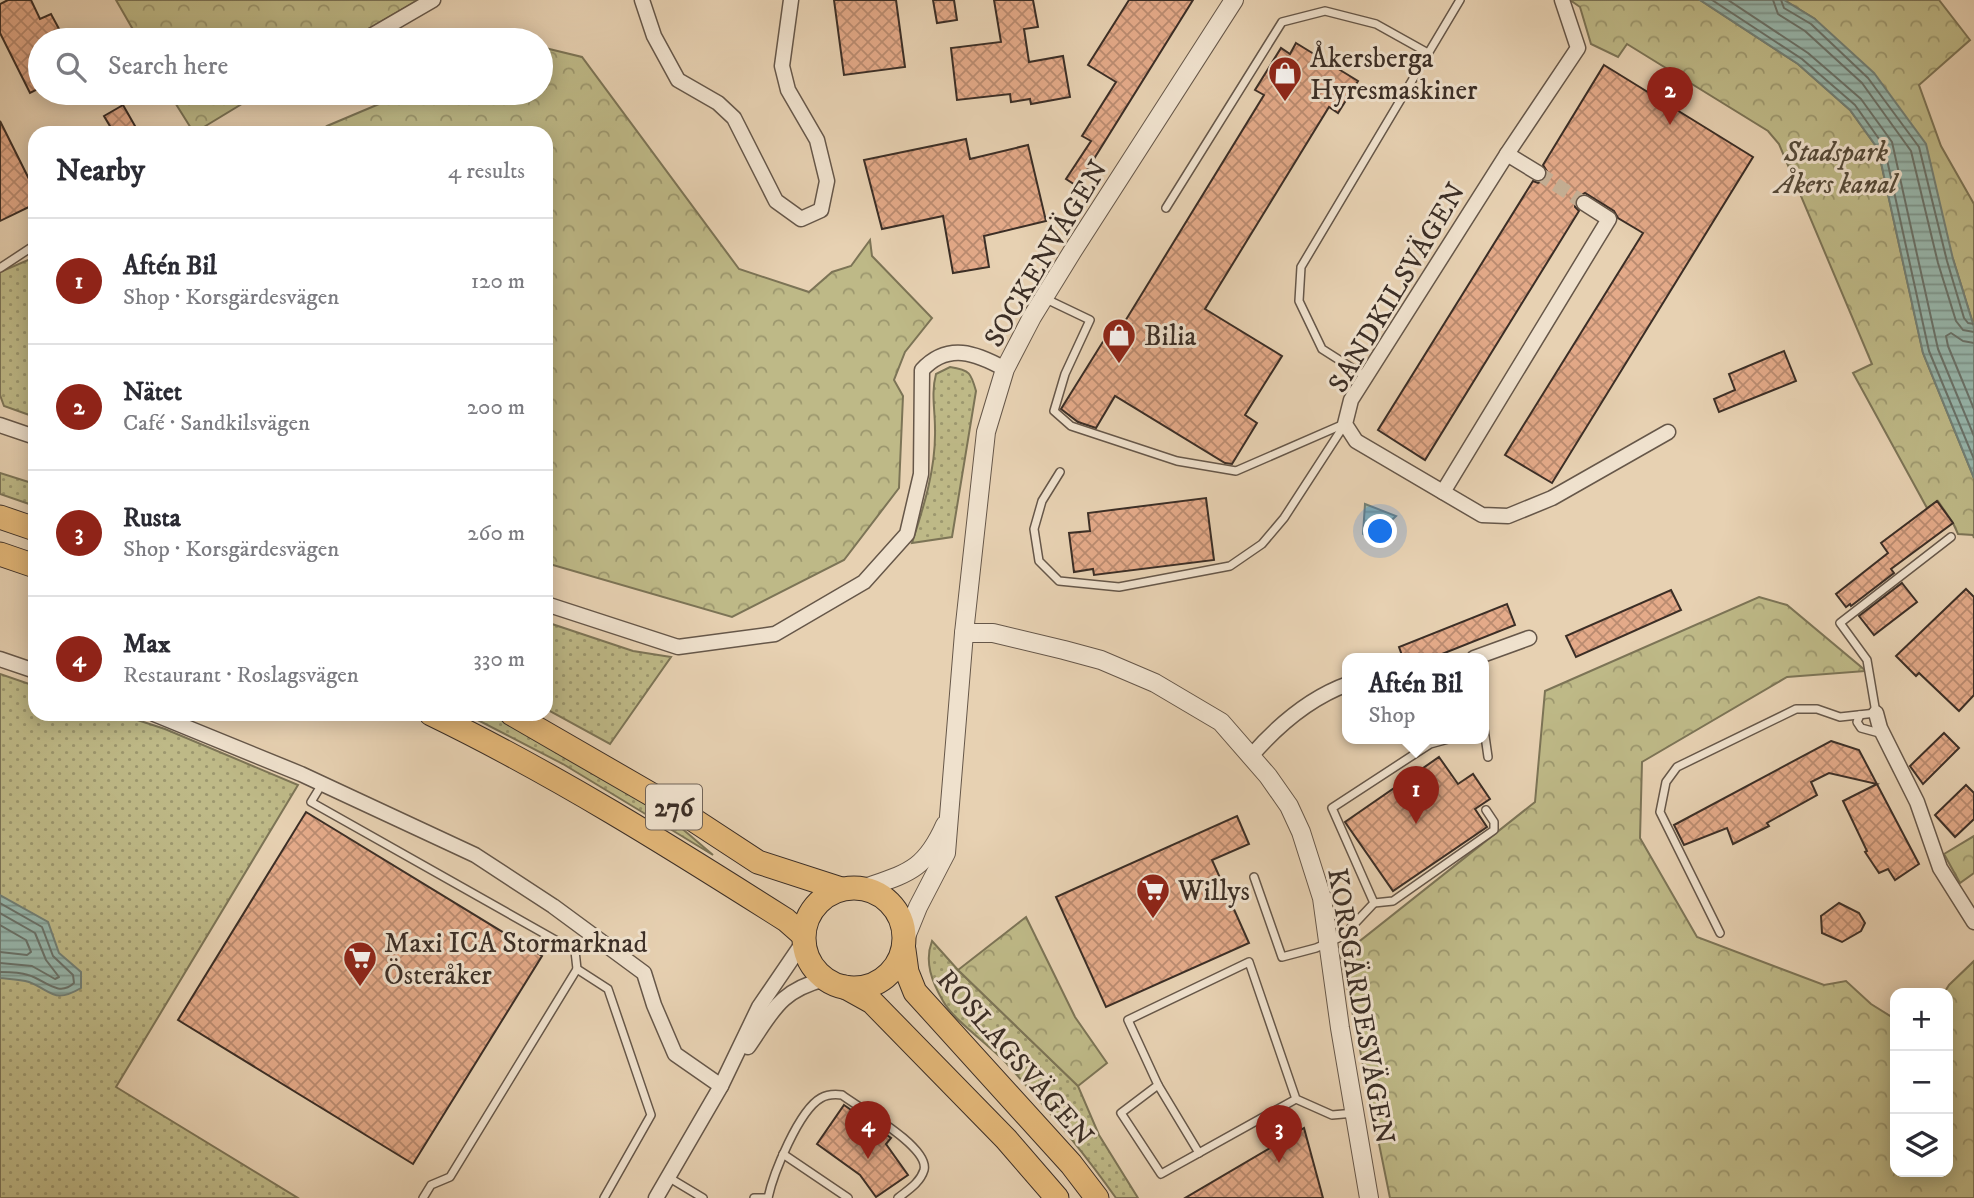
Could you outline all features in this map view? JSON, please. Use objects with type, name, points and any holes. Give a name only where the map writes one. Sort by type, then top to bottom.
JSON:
[{"type":"main road","points":[[0,517],[28,527]]},
{"type":"main road","points":[[0,554],[28,564]]},
{"type":"main road","name":"276","points":[[444,721],[557,780],[672,848],[786,920],[804,938]]},
{"type":"main road","name":"276","points":[[524,721],[680,811],[758,862],[841,889]]},
{"type":"main road","points":[[835,983],[856,988],[877,983],[894,969],[904,944],[904,928],[894,907],[886,898],[865,888],[841,889],[830,893],[813,909],[804,938],[810,962],[835,983],[872,1002],[1006,1139],[1057,1198]]},
{"type":"main road","name":"ROSLAGSVÄGEN","points":[[904,944],[907,972],[915,992],[1045,1135],[1097,1198]]},
{"type":"street","points":[[385,28],[433,0]]},
{"type":"street","points":[[642,0],[654,36],[678,79],[718,103],[733,118],[776,201],[801,219],[821,211],[827,180],[817,140],[788,90],[782,66],[791,0]]},
{"type":"street","name":"SOCKENVÄGEN","points":[[904,944],[918,907],[946,853],[964,633],[986,432],[1005,369],[1044,298],[1234,0]]},
{"type":"street","name":"SANDKILSVÄGEN","points":[[1562,0],[1578,48],[1507,154],[1351,400],[1345,424],[1356,441],[1482,515],[1508,516],[1552,498],[1668,432]]},
{"type":"street","points":[[1507,154],[1538,173]]},
{"type":"street","points":[[1443,492],[1609,219],[1584,203]]},
{"type":"street","points":[[553,606],[678,647],[775,634],[864,582],[907,534],[921,474],[922,370],[931,359],[958,351],[984,358],[1005,369]]},
{"type":"street","points":[[0,425],[28,435]]},
{"type":"street","name":"KORSGÄRDESVÄGEN","points":[[964,633],[993,634],[1064,650],[1101,660],[1155,682],[1221,722],[1289,806],[1301,832],[1322,898],[1369,1198]]},
{"type":"street","points":[[1488,653],[1530,638]]},
{"type":"street","points":[[0,659],[28,669]]},
{"type":"street","points":[[1251,756],[1300,709],[1326,691],[1342,686]]},
{"type":"street","points":[[1876,713],[1883,734],[1917,802],[1940,868],[1974,922]]},
{"type":"street","points":[[174,721],[322,783],[474,855],[553,906],[644,973],[675,1054],[720,1086]]},
{"type":"street","name":"SOCKENVÄGEN","points":[[865,888],[918,867],[936,844],[950,812]]},
{"type":"street","points":[[656,1198],[691,1141],[760,1007],[804,938]]},
{"type":"street","points":[[720,1086],[783,998],[804,984],[835,983]]},
{"type":"lane","points":[[1366,377],[1322,349],[1299,301],[1301,267],[1460,0]]},
{"type":"lane","points":[[1166,208],[1282,22],[1325,11],[1376,24],[1428,53]]},
{"type":"lane","points":[[0,268],[28,250]]},
{"type":"lane","points":[[1044,298],[1090,320],[1065,374],[1054,411],[1071,426],[1177,461],[1236,471],[1345,424]]},
{"type":"lane","points":[[1060,472],[1042,501],[1034,529],[1040,561],[1059,581],[1119,587],[1230,566],[1262,544],[1284,518],[1345,424]]},
{"type":"lane","points":[[1720,933],[1660,812],[1666,782],[1677,767],[1796,709],[1817,709],[1840,717],[1876,713],[1867,660],[1840,623],[1951,537]]},
{"type":"lane","points":[[1860,715],[1857,722],[1861,728],[1883,734]]},
{"type":"lane","points":[[1374,903],[1332,808],[1430,744]]},
{"type":"lane","points":[[1486,744],[1488,757]]},
{"type":"lane","points":[[322,783],[312,802],[575,951],[576,969],[450,1177],[431,1185],[423,1198]]},
{"type":"lane","points":[[1254,877],[1282,957],[1343,936],[1374,903],[1393,901],[1494,830],[1494,822],[1486,810]]},
{"type":"lane","points":[[1199,1153],[1158,1085],[1128,1020],[1249,962],[1296,1099],[1332,1115],[1355,1113]]},
{"type":"lane","points":[[576,969],[608,989],[651,1115],[604,1198]]},
{"type":"lane","points":[[1158,1085],[1121,1112],[1161,1174],[1296,1099]]},
{"type":"lane","points":[[754,1198],[768,1198],[773,1175],[793,1132],[818,1099],[833,1094],[842,1095],[910,1143],[921,1155],[923,1172],[916,1184],[898,1198]]},
{"type":"lane","points":[[783,1154],[848,1198]]},
{"type":"lane","points":[[668,1177],[702,1198]]},
{"type":"green space","points":[[116,0],[418,0],[370,28],[132,28]]},
{"type":"green space","name":"Stadspark Åkers kanal","points":[[1570,0],[1700,0],[1798,64],[1850,110],[1878,149],[1923,353],[1974,478],[1974,538],[1973,535],[1958,534],[1938,501],[1927,508],[1853,373],[1872,364],[1779,144],[1768,131],[1627,44],[1618,57],[1591,44],[1580,7]]},
{"type":"green space","points":[[1784,0],[1939,0],[1970,40],[1919,85],[1941,146],[1974,204],[1974,327],[1953,259],[1815,19]]},
{"type":"green space","points":[[553,50],[582,57],[739,269],[809,292],[832,272],[851,266],[870,240],[872,256],[932,318],[905,352],[894,380],[903,396],[899,488],[844,560],[732,617],[553,565],[553,126],[327,126],[377,105],[553,105]]},
{"type":"green space","points":[[176,105],[240,105],[206,126],[190,126]]},
{"type":"green space","points":[[28,260],[28,415],[4,406],[0,395],[0,272]]},
{"type":"green space","points":[[950,367],[969,373],[976,391],[952,537],[912,543],[934,458],[933,394],[936,374]]},
{"type":"green space","points":[[0,473],[28,482],[28,504],[0,494]]},
{"type":"green space","points":[[1759,597],[1787,605],[1866,671],[1787,677],[1642,762],[1640,838],[1697,937],[1824,985],[1846,981],[1871,1004],[1890,1016],[1890,1177],[1953,1177],[1953,988],[1947,988],[1974,961],[1974,1198],[1390,1198],[1341,956],[1535,802],[1545,691]]},
{"type":"green space","points":[[553,624],[633,651],[671,657],[610,744],[553,713]]},
{"type":"green space","points":[[0,674],[28,684],[28,721],[140,721],[298,785],[116,1087],[298,1198],[0,1198]]},
{"type":"green space","points":[[480,721],[503,721],[526,732],[616,784],[679,826],[713,855],[563,764]]},
{"type":"green space","points":[[1974,836],[1974,873],[1960,883],[1944,854]]},
{"type":"green space","points":[[1026,917],[1075,1017],[1107,1063],[1078,1086],[958,970]]},
{"type":"green space","points":[[932,941],[958,970],[1078,1086],[1099,1135],[1138,1198],[1116,1198],[1077,1146],[1022,1081],[948,1009],[930,972]]},
{"type":"water","points":[[1700,0],[1784,0],[1815,19],[1874,73],[1926,144],[1953,259],[1974,327],[1974,478],[1923,353],[1878,149],[1850,110],[1798,64]]},
{"type":"water","points":[[1365,504],[1396,516],[1372,539],[1363,534]]},
{"type":"water","points":[[0,895],[48,922],[59,953],[81,972],[81,988],[59,996],[29,982],[0,978]]},
{"type":"building","points":[[8,0],[31,0],[40,19],[51,14],[59,28],[28,28],[28,89],[0,33],[0,4]]},
{"type":"building","points":[[834,0],[896,0],[905,67],[844,75]]},
{"type":"building","points":[[933,0],[954,0],[957,20],[937,23]]},
{"type":"building","points":[[994,0],[1033,0],[1038,27],[1024,29],[1029,62],[1063,56],[1070,97],[1031,104],[1030,99],[1011,102],[1010,94],[957,100],[951,48],[1001,42]]},
{"type":"building","points":[[1129,0],[1193,0],[1077,186],[1066,179],[1091,141],[1082,136],[1116,82],[1088,65]]},
{"type":"building","points":[[1296,43],[1358,81],[1338,113],[1329,107],[1205,309],[1282,356],[1245,415],[1257,423],[1232,464],[1225,463],[1115,396],[1096,428],[1078,422],[1061,409],[1109,332],[1116,336],[1264,95],[1255,90],[1281,48],[1290,54]]},
{"type":"building","points":[[1604,65],[1753,157],[1552,483],[1505,455],[1643,233],[1585,193],[1576,198],[1575,207],[1579,211],[1425,460],[1378,430],[1533,181],[1538,183],[1546,179],[1548,173],[1543,165]]},
{"type":"building","points":[[123,105],[135,126],[110,126],[104,116]]},
{"type":"building","points":[[0,121],[28,177],[28,207],[0,221]]},
{"type":"building","points":[[966,139],[970,159],[1028,145],[1046,221],[984,236],[989,267],[953,273],[943,216],[882,229],[864,160]]},
{"type":"building","points":[[1784,351],[1796,381],[1719,412],[1714,399],[1735,390],[1729,374]]},
{"type":"building","points":[[1206,498],[1214,560],[1094,575],[1093,569],[1074,572],[1069,533],[1090,531],[1088,513]]},
{"type":"building","points":[[1937,501],[1953,523],[1891,569],[1894,573],[1846,607],[1836,594],[1888,553],[1881,543]]},
{"type":"building","points":[[1902,583],[1917,602],[1874,635],[1859,616]]},
{"type":"building","points":[[1966,589],[1974,597],[1974,695],[1959,711],[1919,673],[1916,676],[1896,656]]},
{"type":"building","points":[[1671,590],[1681,610],[1576,657],[1566,636]]},
{"type":"building","points":[[1507,604],[1515,625],[1445,653],[1401,653],[1399,647]]},
{"type":"building","points":[[1944,733],[1959,748],[1923,784],[1910,766]]},
{"type":"building","points":[[1831,741],[1859,750],[1877,784],[1829,773],[1811,782],[1817,795],[1767,823],[1769,826],[1733,844],[1727,828],[1684,845],[1674,825]]},
{"type":"building","points":[[1439,757],[1458,784],[1473,774],[1490,799],[1475,809],[1487,827],[1393,891],[1345,822]]},
{"type":"building","points":[[1877,784],[1919,864],[1895,880],[1888,869],[1879,873],[1865,852],[1867,851],[1843,801]]},
{"type":"building","points":[[1966,785],[1974,793],[1974,819],[1955,837],[1935,815]]},
{"type":"building","name":"Maxi ICA Stormarknad Österåker","points":[[306,812],[542,956],[413,1164],[178,1020]]},
{"type":"building","name":"Willys","points":[[1237,816],[1249,844],[1212,860],[1249,943],[1106,1007],[1056,897]]},
{"type":"building","points":[[1839,903],[1859,913],[1865,923],[1861,931],[1842,942],[1822,933],[1821,916]]},
{"type":"building","points":[[844,1105],[891,1138],[886,1144],[908,1175],[876,1197],[860,1175],[817,1144]]},
{"type":"building","points":[[1304,1128],[1323,1198],[1185,1198]]},
{"type":"tunnel","points":[[1538,173],[1584,203]]},
{"type":"place","name":"Åkersberga Hyresmaskiner","points":[[1285,103]]},
{"type":"place","name":"Nätet","points":[[1670,125]]},
{"type":"place","name":"Bilia","points":[[1119,365]]},
{"type":"place","name":"Aftén Bil","points":[[1416,824]]},
{"type":"place","name":"Willys","points":[[1153,920]]},
{"type":"place","name":"Maxi ICA Stormarknad Österåker","points":[[360,988]]},
{"type":"place","name":"Max","points":[[868,1159]]},
{"type":"place","name":"Rusta","points":[[1279,1163]]}]
